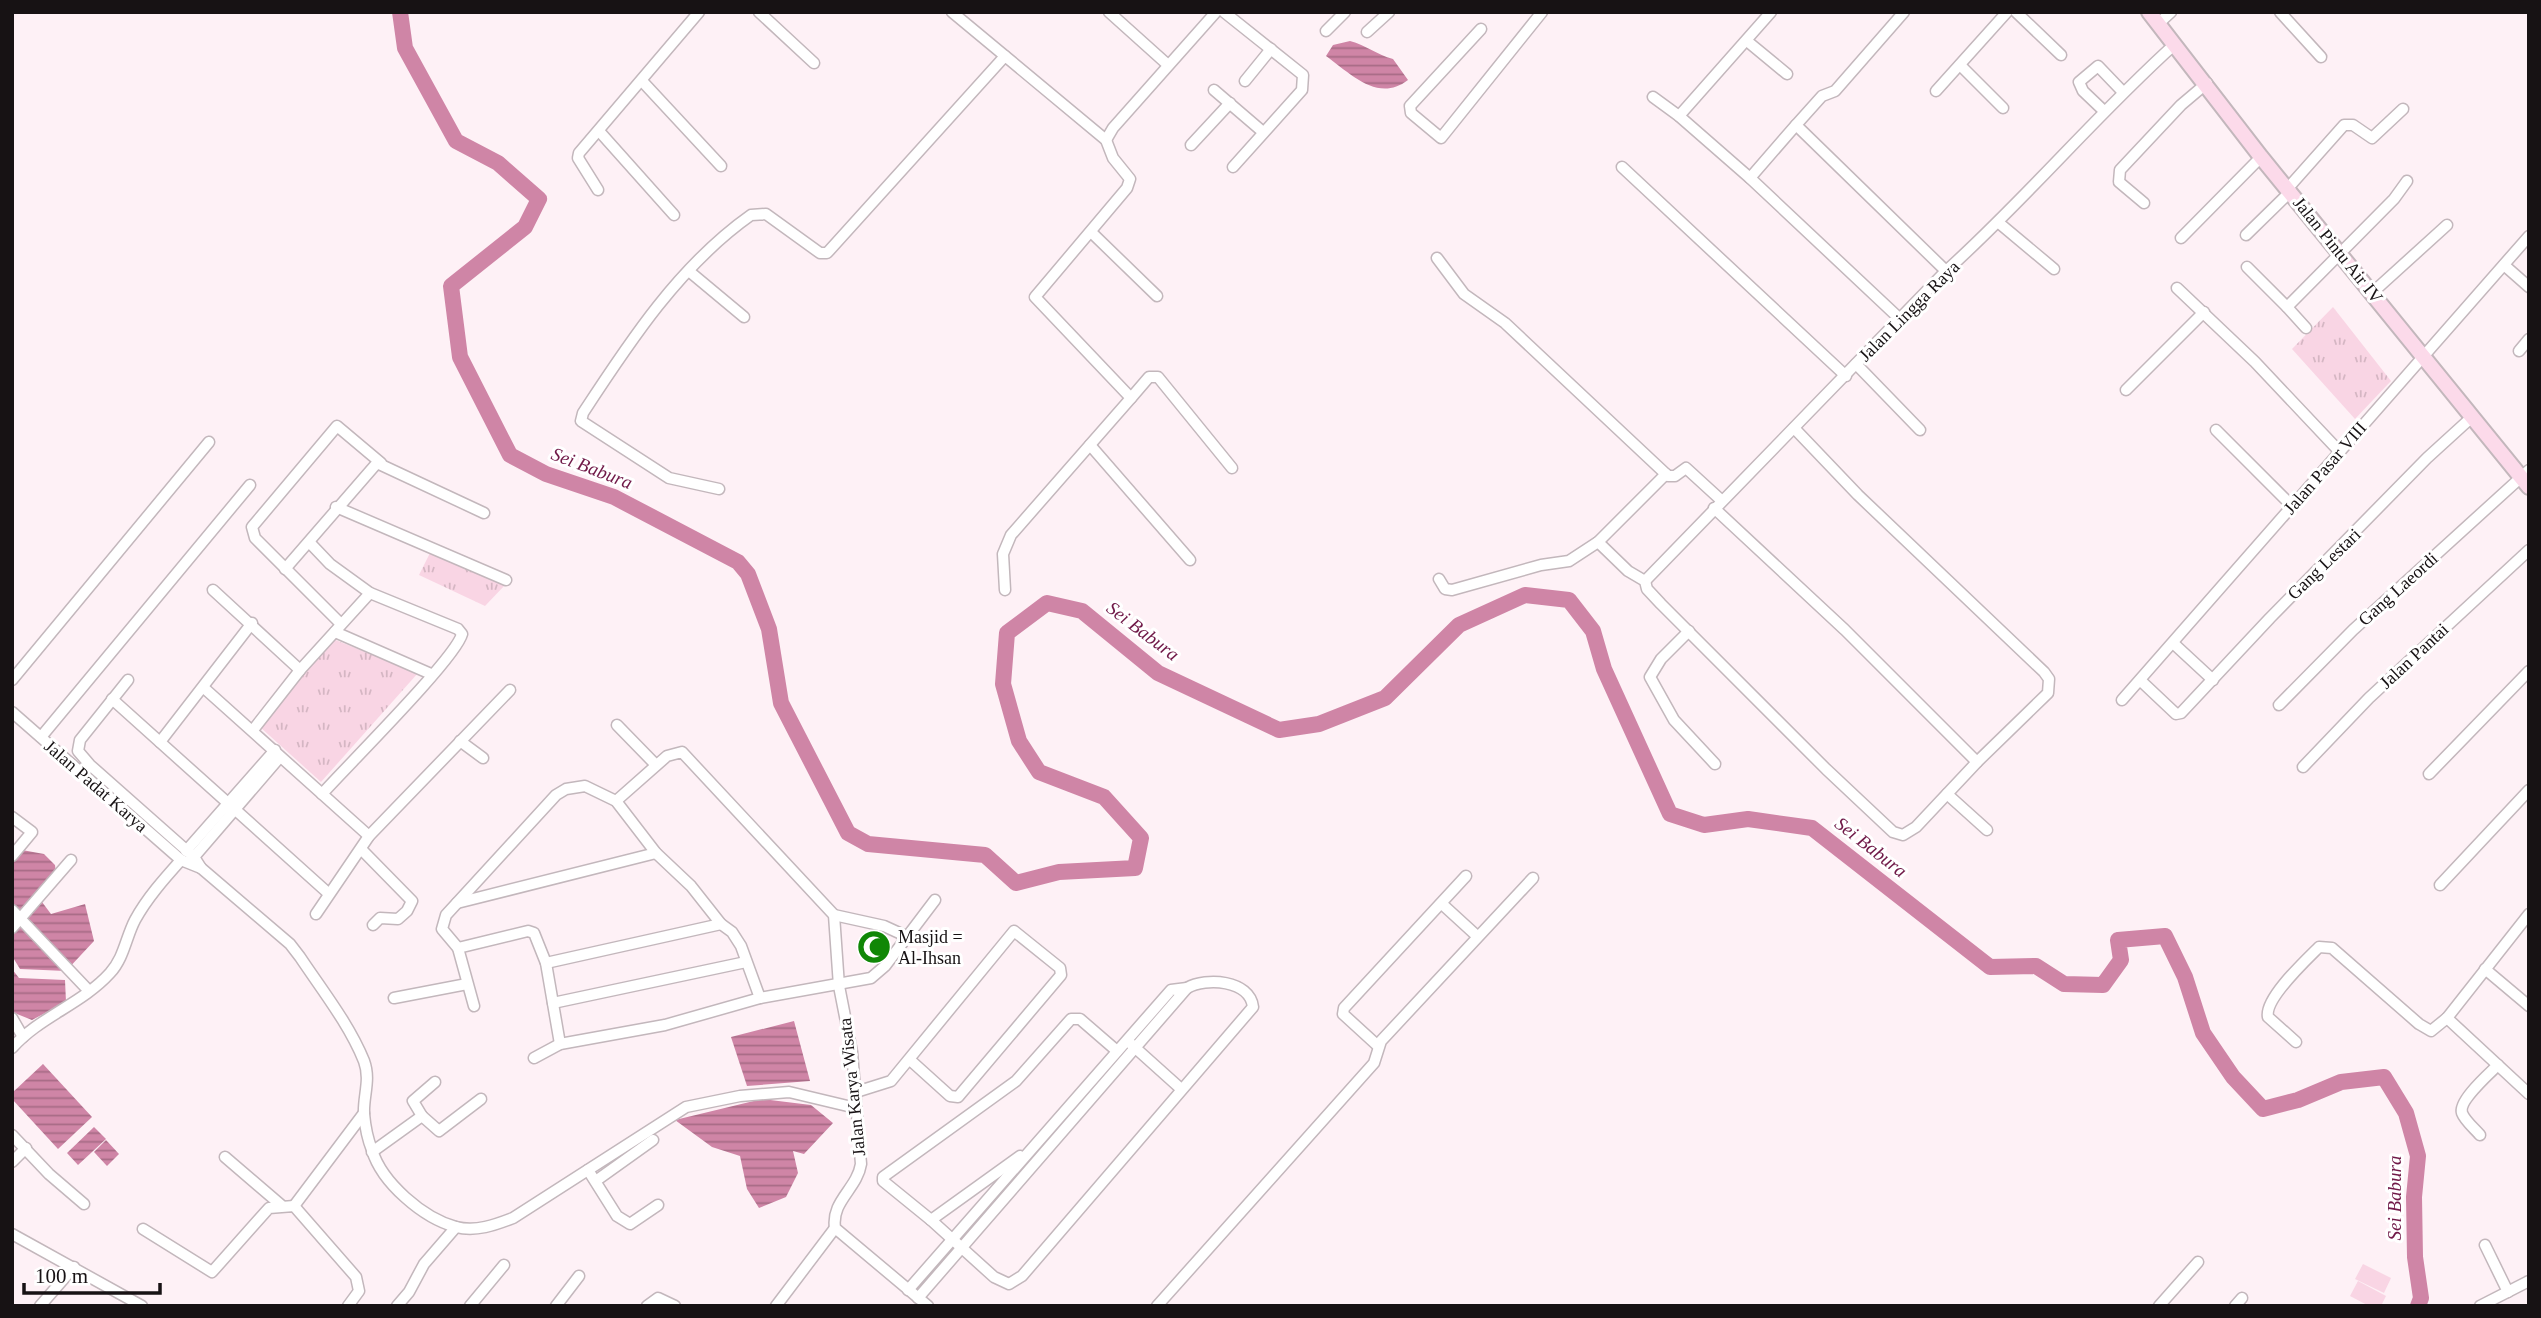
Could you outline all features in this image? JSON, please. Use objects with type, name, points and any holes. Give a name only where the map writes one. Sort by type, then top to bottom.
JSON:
[{"type":"main road","name":"Jalan Pintu Air IV","points":[[2154,18],[2207,83],[2261,157],[2342,253],[2472,417],[2526,478]]},
{"type":"street","points":[[598,190],[578,156],[699,12]]},
{"type":"street","points":[[759,12],[814,64]]},
{"type":"street","points":[[952,12],[1106,141],[1113,158],[1129,176],[1130,184],[1035,297],[1131,398]]},
{"type":"street","points":[[1109,12],[1168,65]]},
{"type":"street","points":[[1106,141],[1112,128],[1216,12]]},
{"type":"street","points":[[1224,12],[1303,75],[1305,83],[1302,90],[1233,167]]},
{"type":"street","points":[[1326,30],[1345,12]]},
{"type":"street","points":[[1367,32],[1389,12]]},
{"type":"street","points":[[1481,29],[1410,106],[1411,113],[1441,138],[1542,12]]},
{"type":"street","points":[[1679,116],[1771,12]]},
{"type":"street","points":[[1750,178],[1822,96],[1835,91],[1904,12]]},
{"type":"street","points":[[1936,91],[2007,12]]},
{"type":"street","points":[[2015,12],[2062,55]]},
{"type":"street","points":[[2154,18],[2171,12]]},
{"type":"street","points":[[2280,12],[2321,57]]},
{"type":"street","points":[[1747,41],[1787,74]]},
{"type":"street","name":"Jalan Lingga Raya","points":[[1645,581],[1946,271],[1999,223],[2122,91],[2175,44]]},
{"type":"street","points":[[1245,81],[1271,50]]},
{"type":"street","points":[[719,489],[669,478],[581,422],[583,412],[626,344],[690,272],[738,224],[756,213],[766,214],[820,253],[827,253],[1005,56]]},
{"type":"street","points":[[1960,65],[2003,107]]},
{"type":"street","points":[[2104,111],[2083,91],[2079,82],[2098,66],[2122,91]]},
{"type":"street","points":[[642,81],[721,166]]},
{"type":"street","points":[[2144,203],[2119,182],[2120,170],[2181,105],[2207,83]]},
{"type":"street","points":[[1214,90],[1263,132]]},
{"type":"street","points":[[1653,97],[1750,178],[1900,319]]},
{"type":"street","points":[[1191,145],[1230,103]]},
{"type":"street","points":[[2246,235],[2290,189],[2344,125],[2353,125],[2372,138],[2403,108]]},
{"type":"street","points":[[1796,125],[1946,271]]},
{"type":"street","points":[[599,131],[674,215]]},
{"type":"street","points":[[2182,237],[2261,157]]},
{"type":"street","points":[[1622,167],[1846,376]]},
{"type":"street","points":[[2287,307],[2394,199],[2407,181]]},
{"type":"street","points":[[1999,223],[2054,269]]},
{"type":"street","points":[[2372,293],[2447,225]]},
{"type":"street","points":[[1091,232],[1157,296]]},
{"type":"street","name":"Jalan Pasar VIII","points":[[2122,700],[2529,236]]},
{"type":"street","points":[[1437,258],[1464,295],[1505,323],[1666,474],[1672,477],[1686,468],[1718,504],[1978,762]]},
{"type":"street","points":[[2504,265],[2529,287]]},
{"type":"street","points":[[2247,267],[2306,328]]},
{"type":"street","points":[[690,272],[744,317]]},
{"type":"street","points":[[2177,288],[2204,312],[2339,451]]},
{"type":"street","points":[[2126,390],[2204,312]]},
{"type":"street","points":[[2519,351],[2529,339]]},
{"type":"street","points":[[1856,364],[1920,430]]},
{"type":"street","points":[[1005,590],[1003,554],[1011,535],[1149,377],[1158,377],[1232,468]]},
{"type":"street","name":"Gang Lestari","points":[[2141,681],[2179,714],[2427,458],[2472,417]]},
{"type":"street","points":[[431,674],[338,628],[254,538],[252,527],[337,426],[382,463],[484,513]]},
{"type":"street","points":[[1598,542],[1628,571],[1645,581],[1647,589],[1826,769],[1894,832],[1907,834],[2048,693],[2049,679],[1858,495],[1794,428]]},
{"type":"street","points":[[2216,430],[2293,506]]},
{"type":"street","points":[[12,680],[209,442]]},
{"type":"street","points":[[1090,445],[1190,560]]},
{"type":"street","points":[[285,569],[310,543],[336,507],[377,463],[382,463]]},
{"type":"street","points":[[1438,579],[1445,589],[1452,590],[1541,565],[1569,561],[1598,542],[1666,474]]},
{"type":"street","name":"Gang Laeordi","points":[[2279,705],[2363,621],[2526,478]]},
{"type":"street","points":[[41,737],[250,485]]},
{"type":"street","points":[[336,507],[506,580]]},
{"type":"street","points":[[310,543],[369,593],[461,632],[460,641],[322,794]]},
{"type":"street","name":"Jalan Pantai","points":[[2303,767],[2369,698],[2529,550]]},
{"type":"street","points":[[213,590],[252,623],[300,670]]},
{"type":"street","points":[[253,730],[300,670],[369,593]]},
{"type":"street","points":[[160,742],[252,623]]},
{"type":"street","points":[[1689,631],[1661,659],[1650,677],[1674,720],[1715,764]]},
{"type":"street","points":[[2174,643],[2213,680]]},
{"type":"street","points":[[2429,774],[2529,671]]},
{"type":"street","points":[[128,680],[80,740],[78,751],[187,856],[290,944],[357,1046],[365,1065],[368,1089],[364,1113],[372,1152],[383,1173],[421,1209],[456,1227],[492,1227],[513,1218],[686,1107],[740,1096],[789,1091],[856,1108]]},
{"type":"street","points":[[204,688],[369,836]]},
{"type":"street","points":[[316,914],[369,836],[510,690]]},
{"type":"street","points":[[112,699],[328,893]]},
{"type":"street","name":"Jalan Padat Karya","points":[[12,712],[187,856]]},
{"type":"street","points":[[617,724],[656,765]]},
{"type":"street","points":[[460,741],[482,758]]},
{"type":"street","points":[[616,802],[672,752],[682,752],[834,915],[884,926],[908,937]]},
{"type":"street","points":[[12,1048],[23,1037],[89,991],[118,964],[142,908],[278,753]]},
{"type":"street","points":[[474,1006],[458,948],[442,926],[456,903],[555,795],[566,789],[585,786],[616,802],[656,853],[691,886],[722,924],[732,932],[760,998]]},
{"type":"street","points":[[2440,885],[2529,790]]},
{"type":"street","points":[[1947,794],[1987,830]]},
{"type":"street","points":[[12,817],[32,832],[12,856]]},
{"type":"street","points":[[361,849],[412,901],[407,911],[398,919],[380,918],[373,925]]},
{"type":"street","points":[[456,903],[656,853]]},
{"type":"street","points":[[12,928],[16,914],[71,860]]},
{"type":"street","points":[[1378,1046],[1343,1014],[1344,1008],[1443,904],[1466,876]]},
{"type":"street","points":[[1157,1306],[1374,1063],[1378,1046],[1532,878]]},
{"type":"street","points":[[534,1058],[560,1044],[664,1025],[760,998],[839,986],[879,974],[935,900]]},
{"type":"street","points":[[1443,904],[1477,936]]},
{"type":"street","points":[[16,914],[89,991]]},
{"type":"street","name":"Jalan Karya Wisata","points":[[834,915],[839,986],[856,1092],[861,1156],[859,1174],[836,1209],[835,1228]]},
{"type":"street","points":[[2296,1042],[2268,1017],[2267,1012],[2272,1000],[2322,945],[2332,948],[2427,1029],[2435,1030],[2527,921]]},
{"type":"street","points":[[545,963],[722,924]]},
{"type":"street","points":[[458,948],[528,931],[536,936],[545,963],[560,1044]]},
{"type":"street","points":[[856,1092],[891,1081],[909,1059],[1014,931],[1060,968],[1061,975],[958,1097],[950,1096],[909,1059]]},
{"type":"street","points":[[553,1003],[746,962]]},
{"type":"street","points":[[2485,969],[2529,1006]]},
{"type":"street","points":[[918,1298],[961,1246],[1131,1044],[1171,990],[1227,983],[1245,991],[1254,1005],[1015,1283],[1000,1281],[961,1246],[883,1178],[1016,1080],[1071,1019],[1080,1019],[1117,1051]]},
{"type":"street","points":[[394,998],[467,984]]},
{"type":"street","points":[[12,1018],[23,1037]]},
{"type":"street","points":[[2447,1018],[2529,1094]]},
{"type":"street","points":[[908,1290],[1117,1051],[1131,1044]]},
{"type":"street","points":[[1131,1044],[1180,1088]]},
{"type":"street","points":[[2480,1135],[2462,1114],[2462,1108],[2473,1091],[2498,1065]]},
{"type":"street","points":[[435,1082],[413,1101],[422,1116],[439,1130],[481,1099]]},
{"type":"street","points":[[294,1206],[364,1113]]},
{"type":"street","points":[[372,1152],[422,1116]]},
{"type":"street","points":[[12,1135],[84,1204]]},
{"type":"street","points":[[597,1180],[653,1140]]},
{"type":"street","points":[[931,1220],[1035,1144]]},
{"type":"street","points":[[12,1162],[26,1149]]},
{"type":"street","points":[[225,1157],[282,1206]]},
{"type":"street","points":[[588,1170],[597,1180],[617,1216],[630,1224],[658,1205]]},
{"type":"street","points":[[142,1228],[212,1272],[269,1208],[294,1206],[356,1277],[359,1291],[348,1306]]},
{"type":"street","points":[[397,1306],[409,1292],[424,1264],[456,1227]]},
{"type":"street","points":[[776,1306],[835,1228],[928,1306]]},
{"type":"street","points":[[12,1234],[142,1306]]},
{"type":"street","points":[[2486,1245],[2508,1292]]},
{"type":"street","points":[[2159,1306],[2198,1262]]},
{"type":"street","points":[[470,1306],[504,1265]]},
{"type":"street","points":[[40,1306],[74,1267]]},
{"type":"street","points":[[556,1306],[579,1276]]},
{"type":"street","points":[[2480,1306],[2529,1281]]},
{"type":"street","points":[[647,1306],[661,1298],[675,1306]]},
{"type":"green space","points":[[2333,307],[2391,381],[2355,419],[2292,349]]},
{"type":"green space","points":[[432,549],[506,584],[485,606],[419,575]]},
{"type":"green space","points":[[333,639],[418,673],[321,782],[260,727]]},
{"type":"green space","points":[[2363,1264],[2391,1278],[2384,1293],[2355,1279]]},
{"type":"green space","points":[[2358,1281],[2386,1296],[2381,1306],[2369,1306],[2350,1296]]},
{"type":"shaded area","points":[[1350,41],[1393,59],[1408,80],[1397,86],[1375,87],[1355,78],[1326,56],[1333,45]]},
{"type":"shaded area","points":[[22,850],[44,854],[55,865],[57,882],[39,898],[51,914],[85,904],[94,941],[66,971],[20,969],[12,956],[12,854]]},
{"type":"shaded area","points":[[12,969],[19,978],[65,980],[66,1002],[32,1020],[12,1012]]},
{"type":"shaded area","points":[[794,1021],[810,1081],[747,1086],[731,1037]]},
{"type":"shaded area","points":[[43,1064],[92,1117],[58,1149],[12,1099],[12,1093]]},
{"type":"shaded area","points":[[762,1099],[811,1105],[833,1123],[804,1154],[793,1151],[798,1173],[786,1197],[759,1208],[747,1189],[740,1156],[712,1147],[675,1120]]},
{"type":"shaded area","points":[[94,1127],[106,1139],[78,1165],[67,1153]]},
{"type":"shaded area","points":[[106,1140],[119,1154],[107,1166],[94,1152]]},
{"type":"waterway","name":"Sei Babura","points":[[400,12],[405,48],[456,141],[498,163],[539,199],[525,227],[451,286],[460,357],[510,455],[546,474],[614,497],[738,562],[748,574],[769,629],[781,703],[848,833],[868,844],[985,855],[1016,883],[1059,872],[1135,868],[1141,838],[1104,797],[1039,772],[1019,741],[1003,684],[1007,633],[1047,603],[1082,611],[1158,673],[1279,730],[1319,724],[1385,698],[1459,625],[1525,595],[1569,600],[1593,631],[1604,669],[1670,814],[1704,825],[1748,819],[1812,828],[1990,967],[2036,966],[2064,984],[2103,985],[2121,960],[2118,940],[2165,936],[2185,977],[2203,1033],[2233,1077],[2263,1109],[2298,1100],[2341,1082],[2384,1077],[2406,1113],[2418,1156],[2414,1197],[2415,1257],[2421,1298],[2418,1306]]},
{"type":"place","name":"Masjid = Al-Ihsan","points":[[874,947]]}]
